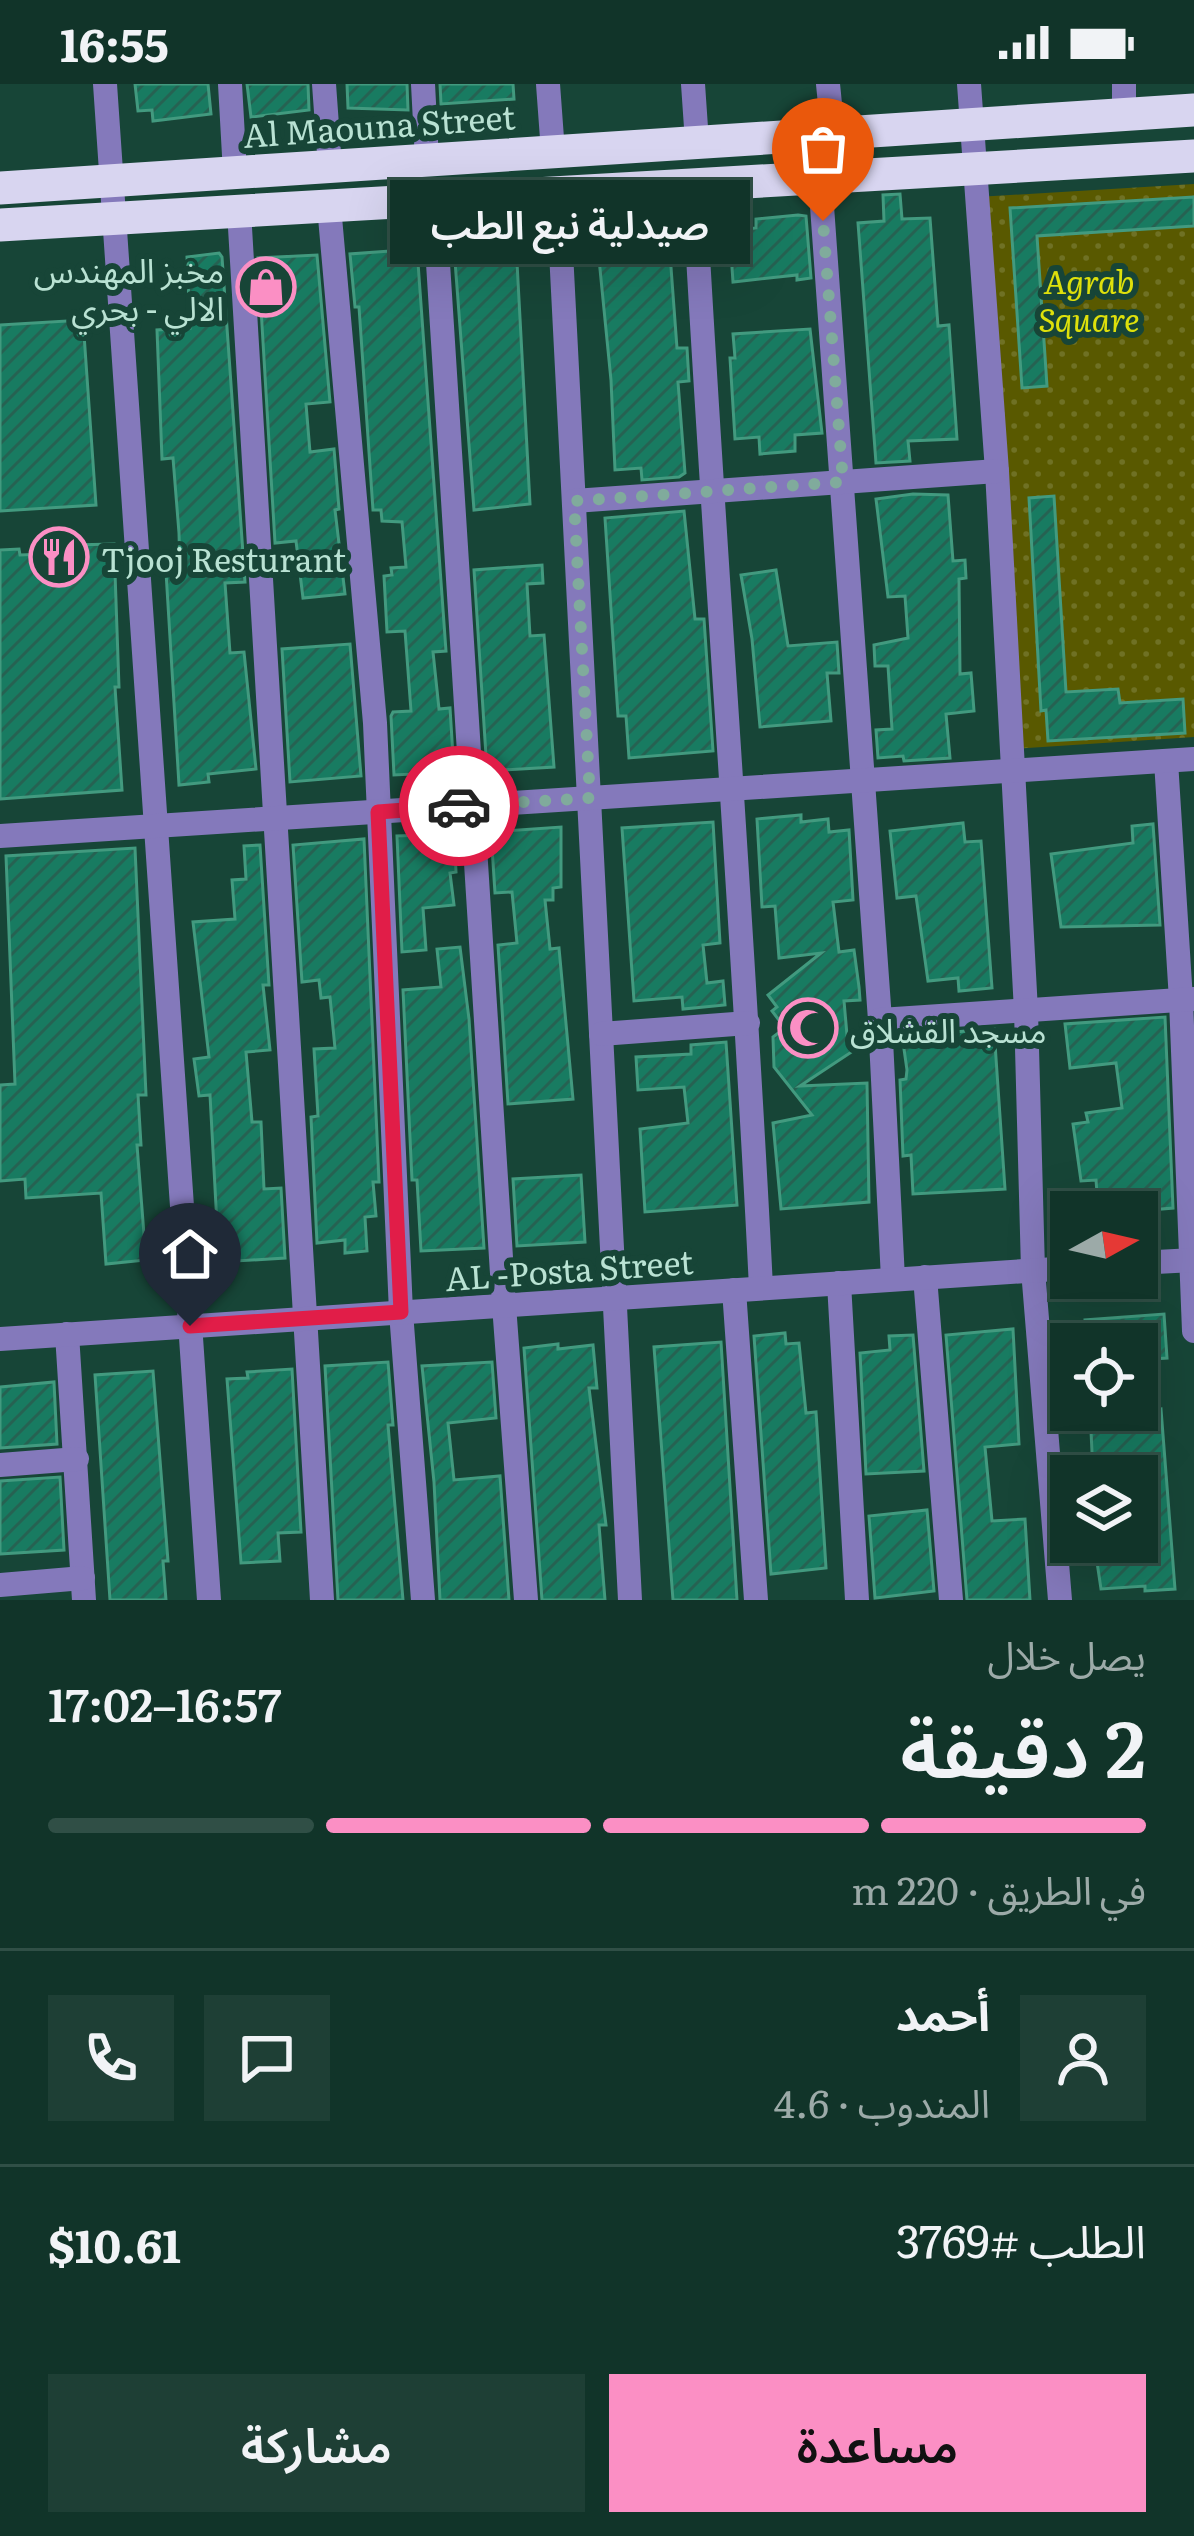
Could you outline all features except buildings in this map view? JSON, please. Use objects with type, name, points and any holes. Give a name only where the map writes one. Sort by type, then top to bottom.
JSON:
[{"type":"highway","name":"Al Maouna Street","points":[[0,188],[972,125],[1124,99],[1194,110]]},
{"type":"highway","points":[[0,226],[1194,156]]},
{"type":"street","points":[[105,84],[209,1600]]},
{"type":"street","points":[[230,84],[235,172]]},
{"type":"street","points":[[324,84],[330,166]]},
{"type":"street","points":[[423,84],[427,160]]},
{"type":"street","points":[[548,84],[553,152]]},
{"type":"street","points":[[693,84],[697,142]]},
{"type":"street","points":[[827,84],[832,134]]},
{"type":"street","points":[[969,84],[997,471],[1026,1011],[1033,1270],[1060,1600]]},
{"type":"street","points":[[820,178],[880,1020],[893,1280]]},
{"type":"street","points":[[694,185],[710,491],[748,1023],[760,1288]]},
{"type":"street","points":[[558,193],[630,1600]]},
{"type":"street","points":[[434,200],[526,1600]]},
{"type":"street","points":[[329,206],[375,723],[401,1312],[423,1600]]},
{"type":"street","points":[[239,212],[322,1600]]},
{"type":"street","points":[[574,501],[997,471]]},
{"type":"street","points":[[0,836],[1194,760]]},
{"type":"street","points":[[1166,761],[1188,1000],[1194,1331]]},
{"type":"street","points":[[880,1020],[1188,1000]]},
{"type":"street","points":[[601,1034],[748,1023]]},
{"type":"street","points":[[1158,1262],[1192,1260]]},
{"type":"street","name":"AL -Posta Street","points":[[0,1339],[1050,1269]]},
{"type":"street","points":[[926,1277],[951,1600]]},
{"type":"street","points":[[839,1283],[857,1600]]},
{"type":"street","points":[[734,1290],[756,1600]]},
{"type":"street","points":[[0,1585],[83,1589],[67,1334]]},
{"type":"street","points":[[0,1465],[77,1459]]},
{"type":"green space","name":"Agrab Square","points":[[1194,184],[1194,737],[1011,749],[977,197]]},
{"type":"way so far","points":[[459,806],[590,798],[574,501],[843,482],[823,221]]},
{"type":"place","name":"صيدلية نبع الطب","points":[[823,221]]},
{"type":"place","name":"مخبز المهندس الالي - بحري","points":[[266,287]]},
{"type":"place","name":"Tjooj Resturant","points":[[59,557]]},
{"type":"place","name":"مسجد القشلاق","points":[[808,1028]]},
{"type":"route","points":[[190,1326],[401,1312],[378,812],[459,806]]}]
